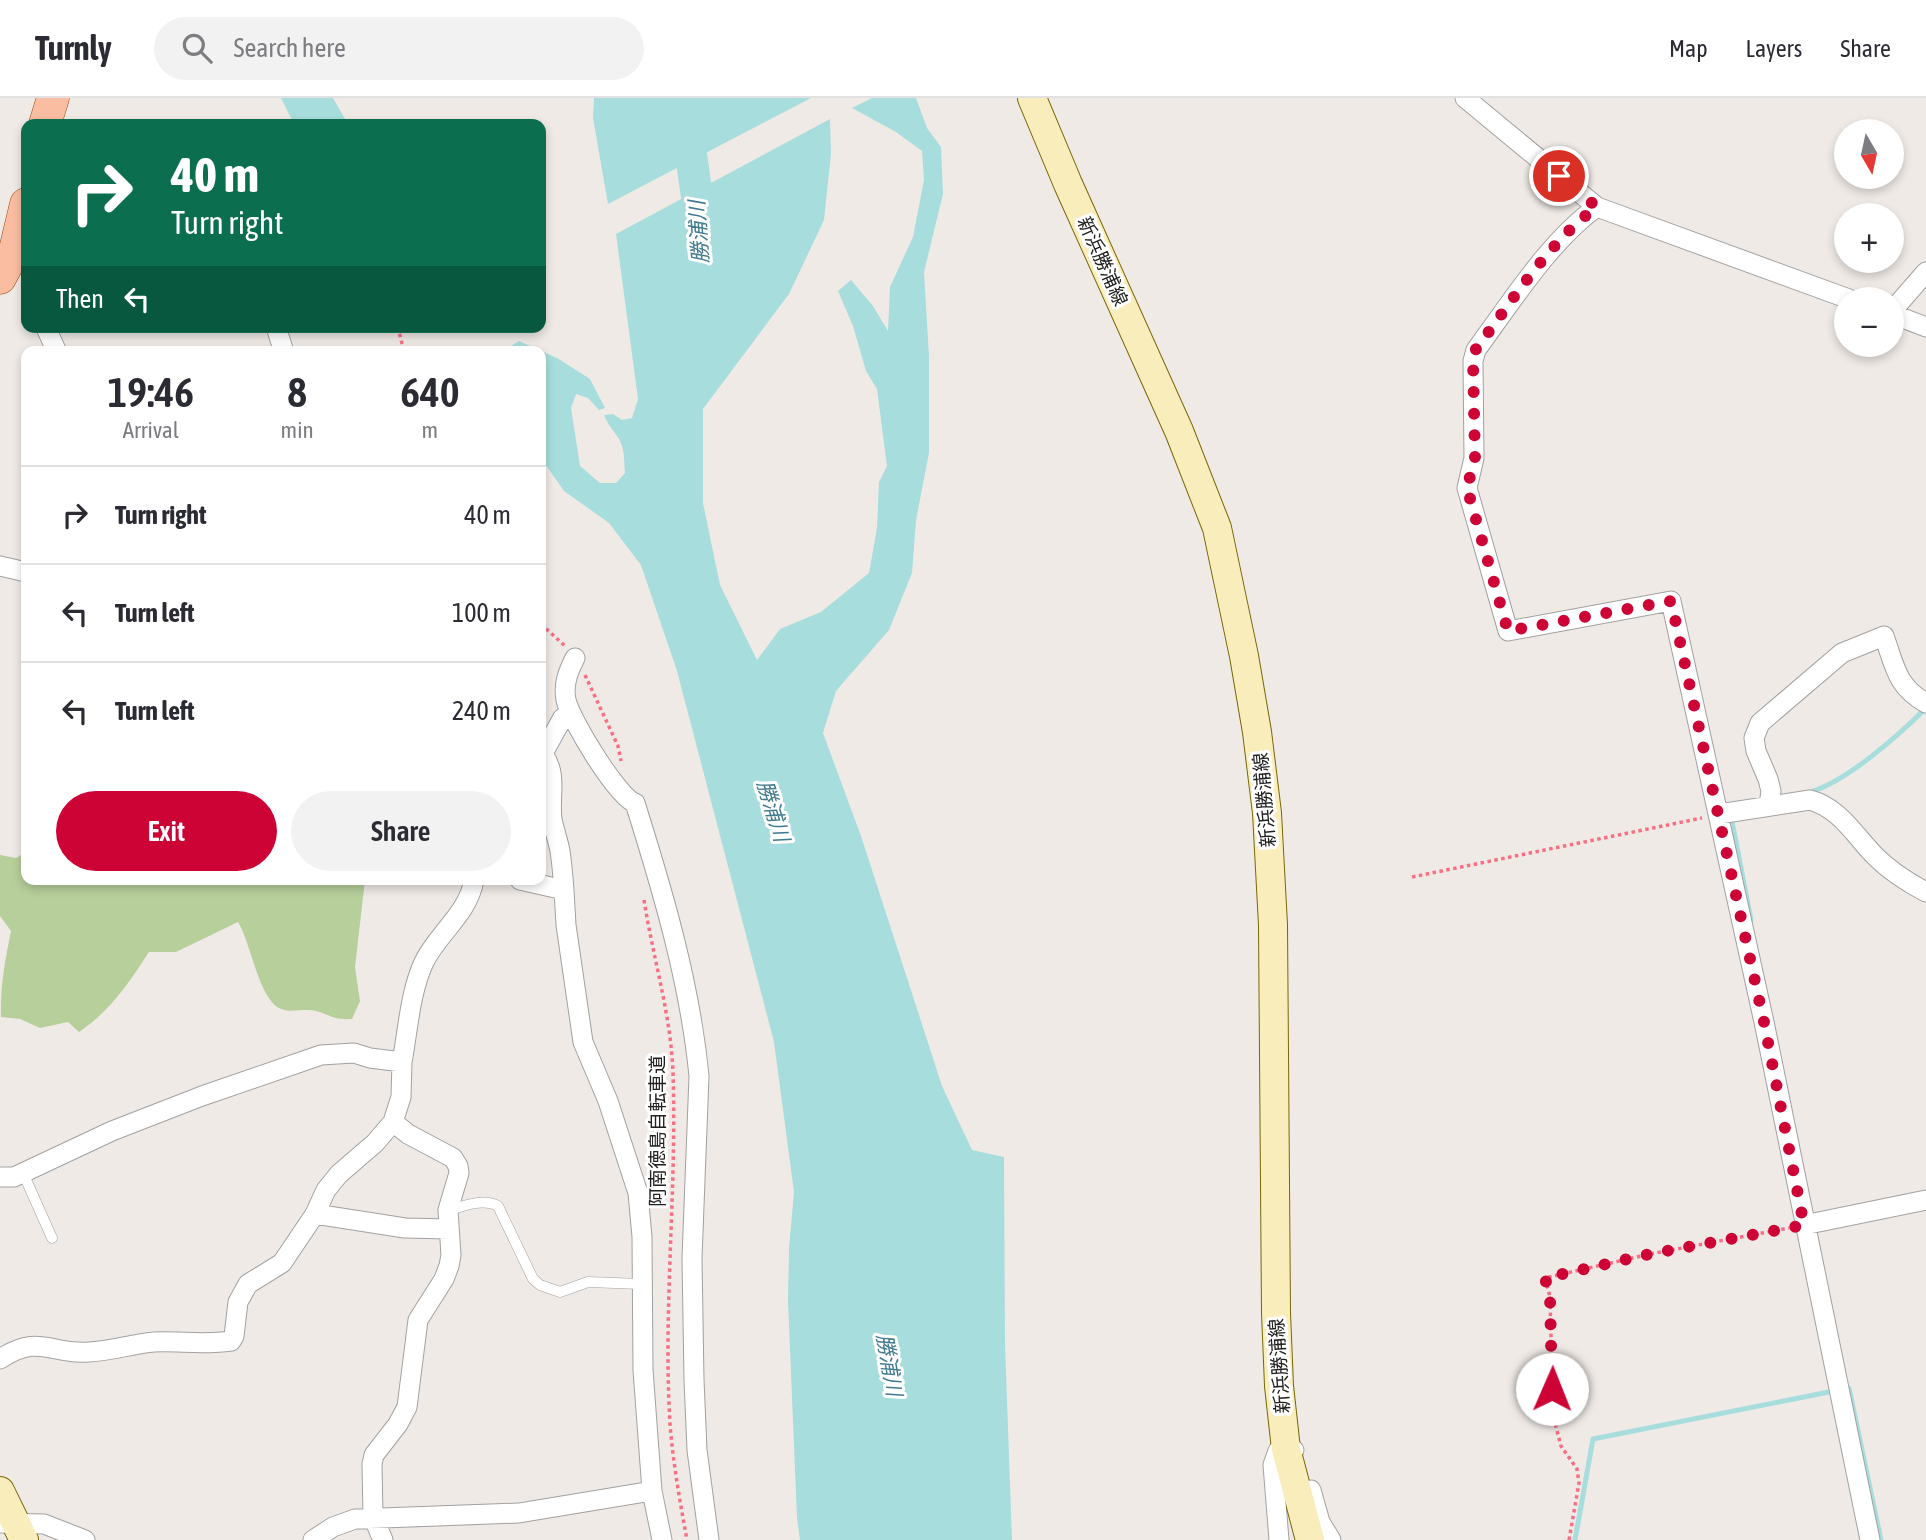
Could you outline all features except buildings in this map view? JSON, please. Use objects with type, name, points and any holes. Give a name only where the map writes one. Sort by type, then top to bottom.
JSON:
[{"type":"main road","points":[[47,119],[53,98]]},
{"type":"main road","name":"新浜勝浦線","points":[[1032,98],[1179,431],[1212,516],[1223,554],[1244,656],[1267,813],[1273,925],[1279,1386],[1286,1449],[1310,1540]]},
{"type":"main road","points":[[0,278],[20,256]]},
{"type":"main road","points":[[0,1491],[13,1528]]},
{"type":"street","points":[[1465,98],[1597,207],[1834,294]]},
{"type":"street","points":[[1597,207],[1578,220],[1476,349],[1473,360],[1475,458],[1467,488],[1508,631],[1671,601],[1719,814],[1870,1540]]},
{"type":"street","points":[[1904,299],[1926,272]]},
{"type":"street","points":[[1904,318],[1926,327]]},
{"type":"street","points":[[0,565],[21,571]]},
{"type":"street","points":[[1769,805],[1771,791],[1754,738],[1760,723],[1842,653],[1884,636],[1907,691],[1926,703]]},
{"type":"street","points":[[575,658],[566,679],[569,712],[583,737],[629,801],[635,803],[669,917],[696,1047],[699,1076],[692,1258],[694,1380],[696,1450],[709,1540]]},
{"type":"street","points":[[546,749],[562,719],[569,712]]},
{"type":"street","points":[[546,760],[551,764],[554,785],[552,819],[561,852],[566,925],[583,1042],[608,1101],[638,1193],[642,1237],[643,1370],[653,1496],[662,1540]]},
{"type":"street","points":[[1719,814],[1810,800],[1824,804],[1837,814],[1878,859],[1926,892]]},
{"type":"street","points":[[0,1359],[22,1346],[35,1345],[89,1352],[149,1343],[230,1341],[234,1336],[238,1302],[248,1284],[282,1263],[315,1214],[332,1182],[375,1143],[393,1122],[401,1097],[402,1062],[415,989],[423,963],[432,947],[462,911],[472,885]]},
{"type":"street","points":[[542,885],[564,890]]},
{"type":"street","points":[[0,1177],[14,1177],[113,1131],[202,1096],[321,1055],[354,1053],[402,1062]]},
{"type":"street","points":[[383,1540],[373,1517],[372,1464],[374,1455],[398,1424],[407,1407],[418,1320],[444,1279],[449,1266],[449,1219],[459,1174],[453,1158],[408,1134],[393,1122]]},
{"type":"street","points":[[1804,1225],[1926,1200]]},
{"type":"street","points":[[315,1214],[405,1228],[449,1219]]},
{"type":"street","points":[[1279,1540],[1273,1465],[1278,1451],[1286,1449],[1300,1454],[1320,1522],[1331,1540]]},
{"type":"street","points":[[313,1540],[333,1527],[355,1519],[519,1513],[653,1496]]},
{"type":"street","points":[[653,1496],[673,1540]]},
{"type":"street","points":[[13,1528],[44,1524],[85,1540]]},
{"type":"lane","points":[[23,1173],[52,1238]]},
{"type":"lane","points":[[449,1219],[479,1202],[492,1202],[498,1206],[533,1279],[540,1285],[560,1292],[588,1282],[641,1284]]},
{"type":"path","points":[[546,628],[575,658],[593,687],[618,746],[629,801]]},
{"type":"path","points":[[1412,877],[1719,814]]},
{"type":"path","name":"阿南徳島自転車道","points":[[642,891],[670,1035],[673,1071],[669,1379],[672,1438],[687,1540]]},
{"type":"path","points":[[1569,1540],[1579,1483],[1577,1469],[1561,1446],[1553,1416],[1550,1297],[1545,1278],[1650,1254],[1804,1225]]},
{"type":"green space","points":[[0,855],[16,858],[21,855],[21,885],[364,885],[355,967],[360,1001],[352,1019],[337,1018],[312,1010],[287,1011],[279,1008],[272,1002],[260,981],[238,922],[176,952],[149,952],[109,1006],[79,1032],[68,1022],[40,1028],[20,1019],[1,1017],[3,974],[11,931],[0,916]]},
{"type":"water","points":[[281,98],[333,98],[345,119],[292,119]]},
{"type":"water","points":[[594,98],[811,98],[608,204],[593,118]]},
{"type":"water","points":[[872,98],[916,98],[927,128],[941,147],[943,194],[924,272],[929,356],[929,453],[916,520],[912,573],[889,630],[836,691],[823,733],[861,836],[942,1086],[972,1150],[1004,1157],[1005,1344],[1012,1540],[800,1540],[788,1301],[794,1192],[774,1042],[677,671],[641,565],[609,523],[564,491],[546,465],[546,353],[590,379],[605,408],[599,410],[588,398],[576,394],[571,408],[580,466],[600,483],[616,483],[625,473],[621,443],[604,415],[613,414],[622,420],[632,418],[638,399],[616,234],[830,119],[831,154],[824,220],[789,294],[703,409],[703,503],[720,585],[757,660],[780,629],[821,612],[869,573],[877,528],[879,482],[887,466],[877,389],[866,371],[853,326],[838,291],[851,280],[873,306],[888,331],[890,287],[913,237],[924,180],[922,151],[896,132],[852,108]]},
{"type":"water","points":[[519,341],[530,346],[511,346]]},
{"type":"waterway","name":"勝浦川","points":[[683,98],[702,232]]},
{"type":"waterway","points":[[1810,792],[1824,787],[1855,768],[1887,744],[1926,708]]},
{"type":"waterway","points":[[1731,816],[1751,920]]},
{"type":"waterway","points":[[1849,1388],[1881,1540]]},
{"type":"waterway","points":[[1575,1540],[1593,1439],[1834,1391]]},
{"type":"route","points":[[1552,1389],[1550,1297],[1545,1278],[1650,1254],[1804,1225],[1764,1022],[1671,601],[1508,631],[1467,488],[1475,458],[1473,360],[1476,349],[1578,220],[1597,207],[1559,176]]}]
